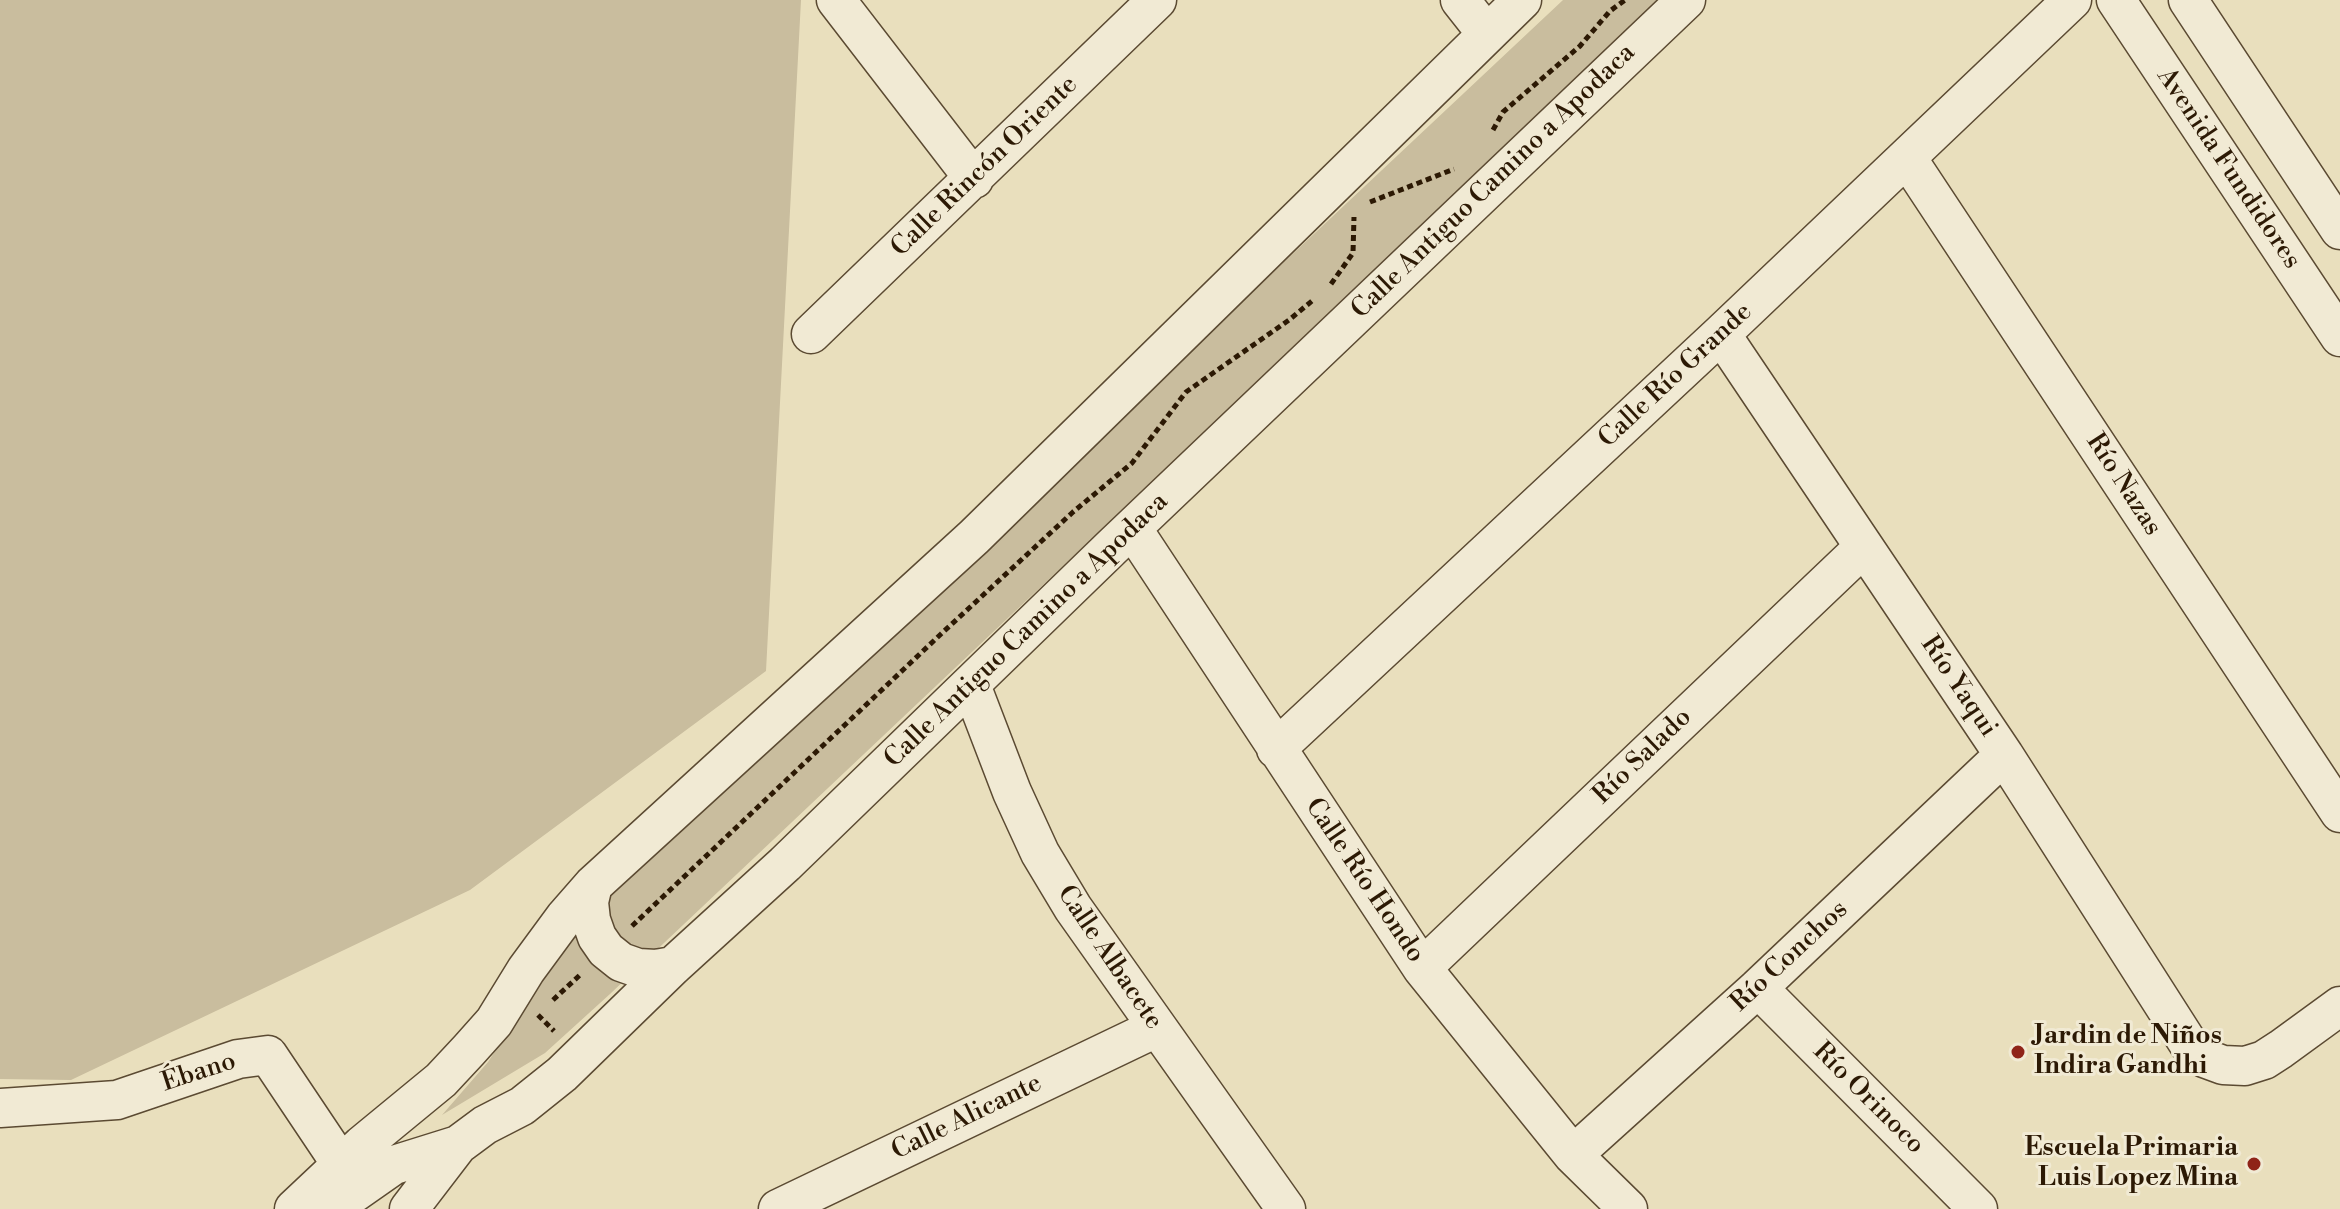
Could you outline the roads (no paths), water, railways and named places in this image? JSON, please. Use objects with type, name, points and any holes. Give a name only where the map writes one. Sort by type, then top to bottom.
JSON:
[{"type":"street","points":[[836,0],[974,179]]},
{"type":"street","points":[[1460,0],[1486,33]]},
{"type":"street","points":[[324,1198],[494,1022],[526,970],[593,885],[974,537],[1522,0]]},
{"type":"street","name":"Calle Antiguo Camino a Apodaca","points":[[324,1198],[394,1165],[458,1145],[485,1125],[522,1106],[562,1074],[1686,0]]},
{"type":"street","name":"Calle Río Grande","points":[[1276,749],[1721,334],[2072,0]]},
{"type":"street","name":"Avenida Fundidores","points":[[2116,0],[2340,337]]},
{"type":"street","points":[[2188,0],[2340,230]]},
{"type":"street","name":"Calle Rincón Oriente","points":[[811,334],[974,179],[1152,2]]},
{"type":"street","name":"Río Nazas","points":[[1907,158],[2340,813]]},
{"type":"street","name":"Río Yaqui","points":[[1721,334],[2004,755],[2188,1043],[2204,1058],[2223,1065],[2245,1066],[2264,1060],[2340,1006]]},
{"type":"street","name":"Calle Río Hondo","points":[[1132,528],[1422,968],[1573,1155],[1628,1209]]},
{"type":"street","name":"Río Salado","points":[[1422,968],[1864,547]]},
{"type":"street","name":"Calle Albacete","points":[[971,685],[1012,792],[1040,853],[1073,908],[1286,1209]]},
{"type":"street","name":"Río Conchos","points":[[1573,1155],[1758,988],[2004,755]]},
{"type":"street","points":[[593,885],[589,902],[591,920],[606,950],[621,962],[638,968],[673,966]]},
{"type":"street","name":"Río Orinoco","points":[[1758,988],[1978,1209]]},
{"type":"street","name":"Calle Alicante","points":[[778,1209],[1156,1028]]},
{"type":"street","name":"Ébano","points":[[0,1108],[117,1100],[238,1059],[268,1055],[324,1198]]},
{"type":"street","points":[[409,1209],[458,1145]]},
{"type":"place","name":"Jardin de Niños Indira Gandhi","points":[[2018,1052]]},
{"type":"place","name":"Escuela Primaria Luis Lopez Mina","points":[[2254,1164]]}]
